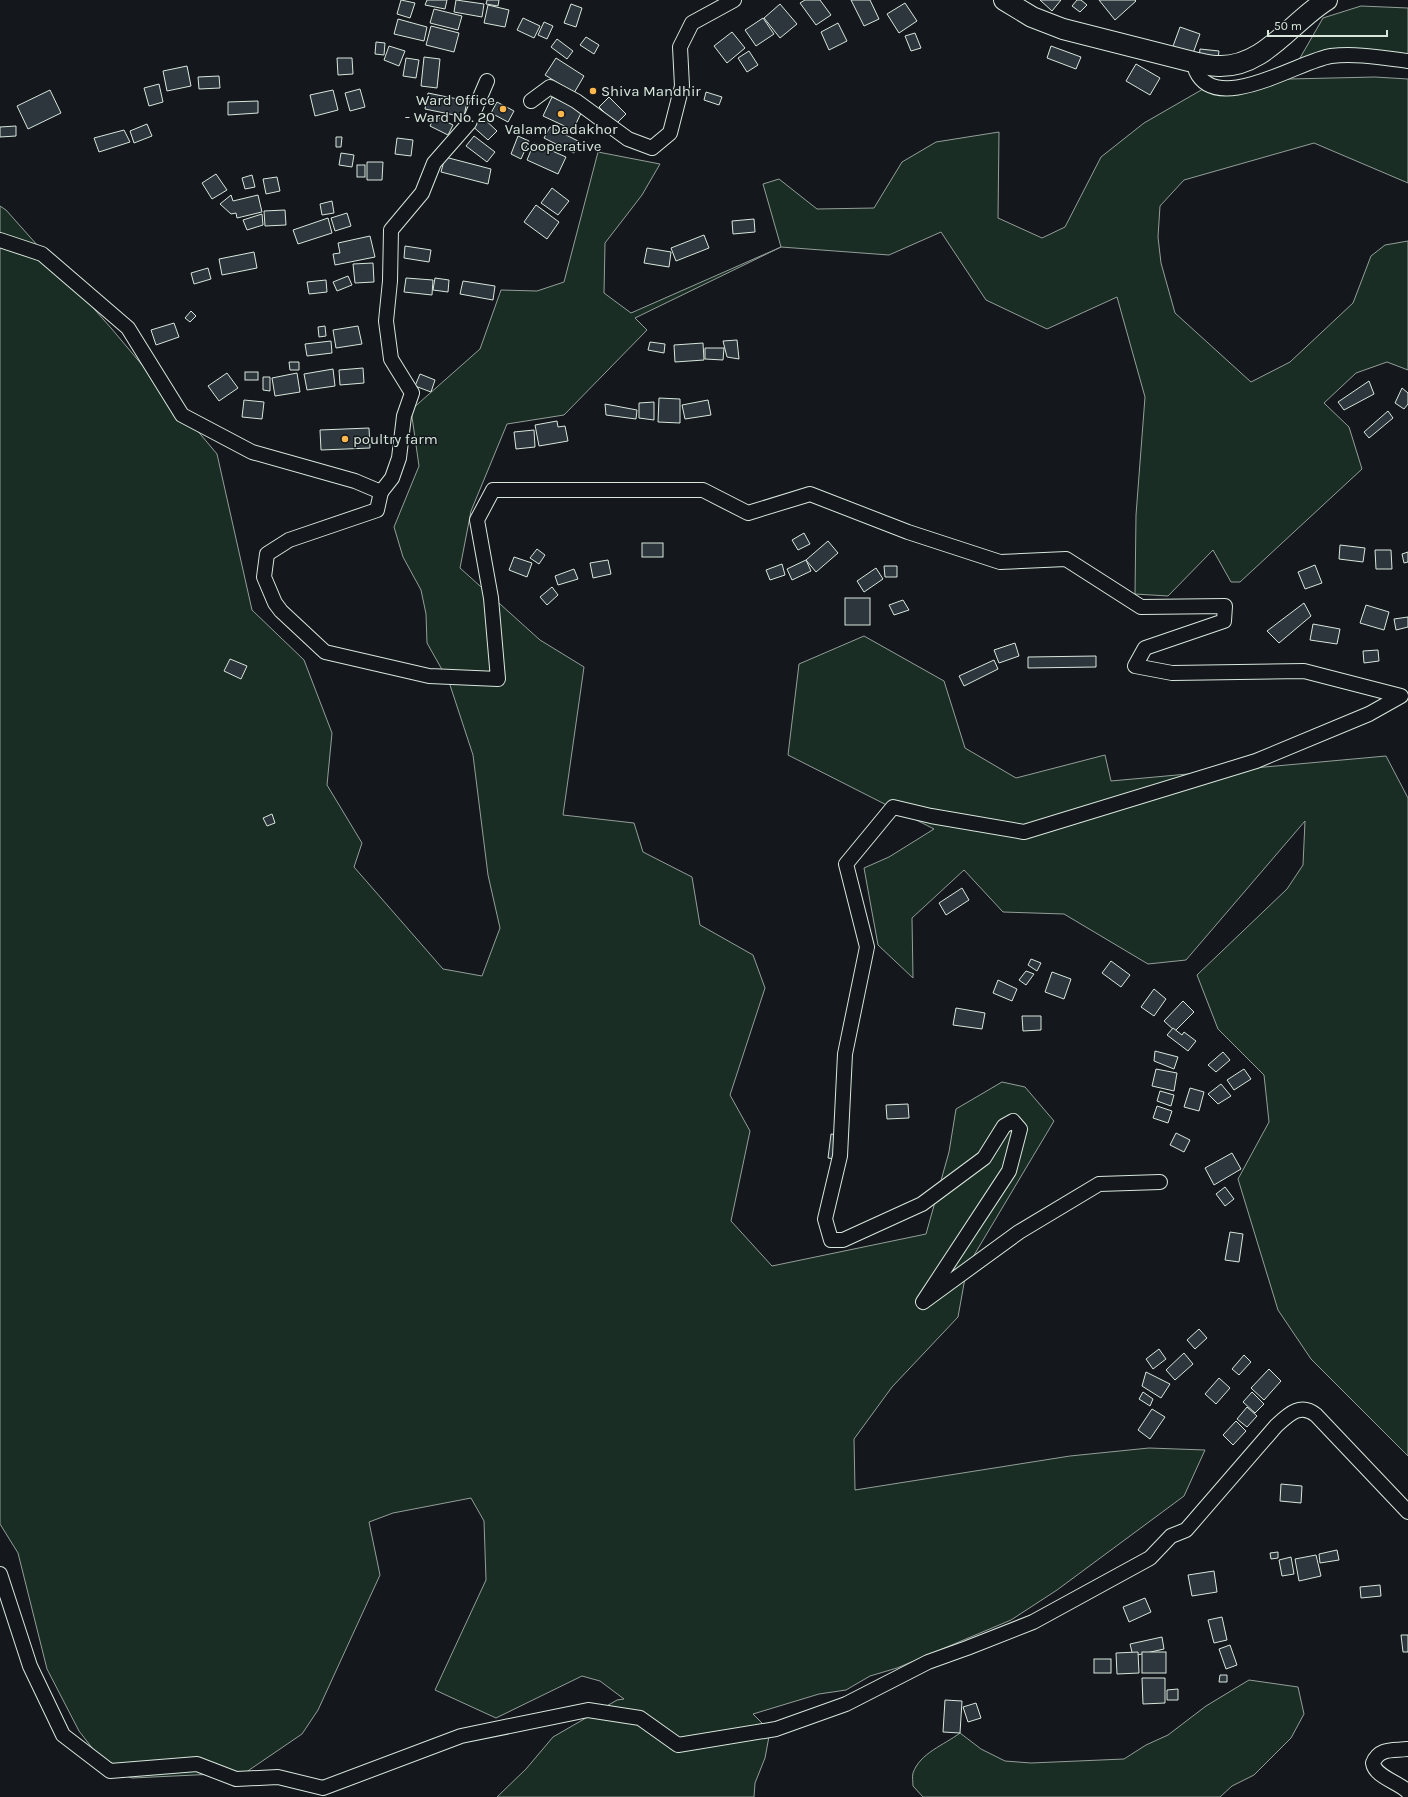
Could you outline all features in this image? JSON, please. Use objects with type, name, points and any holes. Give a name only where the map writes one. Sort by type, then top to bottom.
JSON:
[{"type":"main road","points":[[1004,0],[1032,17],[1063,29],[1197,63],[1220,66],[1240,63],[1261,53],[1278,41],[1304,16],[1327,0]]},
{"type":"street","points":[[532,101],[550,87],[576,101],[628,139],[652,148],[670,134],[682,86],[680,47],[692,23],[734,0]]},
{"type":"street","points":[[1197,63],[1196,71],[1205,83],[1210,86],[1227,88],[1247,86],[1270,80],[1332,56],[1359,55],[1408,61]]},
{"type":"street","points":[[487,81],[469,123],[434,163],[422,193],[391,230],[390,281],[386,321],[391,359],[412,393],[404,416],[396,464],[392,478],[381,492],[377,510],[289,540],[267,554],[264,577],[275,603],[281,611],[325,652],[429,676],[498,679],[491,598],[477,520],[492,490],[703,490],[748,513],[810,494],[908,532],[1000,562],[1066,559],[1141,607],[1225,606],[1224,621],[1145,648],[1135,666],[1172,673],[1304,671],[1401,696],[1369,714],[1256,761],[1024,832],[931,816],[893,807],[846,864],[867,948],[845,1054],[840,1156],[825,1219],[831,1240],[843,1240],[922,1204],[984,1158],[1004,1126],[1013,1121],[1020,1129],[1009,1171],[923,1302],[1019,1232],[1099,1184],[1160,1182]]},
{"type":"street","points":[[0,240],[42,254],[128,328],[182,415],[252,452],[355,481],[381,492]]},
{"type":"street","points":[[0,1574],[30,1666],[63,1735],[110,1771],[197,1764],[236,1779],[278,1777],[324,1788],[461,1736],[588,1710],[640,1718],[678,1745],[776,1730],[846,1704],[928,1662],[1033,1622],[1150,1558],[1171,1536],[1186,1530],[1276,1426],[1289,1414],[1301,1409],[1306,1409],[1316,1415],[1408,1512]]},
{"type":"street","points":[[1408,1749],[1387,1750],[1381,1752],[1375,1758],[1373,1766],[1378,1773],[1398,1783],[1408,1792]]},
{"type":"green space","points":[[1361,6],[1408,8],[1408,56],[1300,58],[1323,18]]},
{"type":"green space","points":[[1375,77],[1408,79],[1408,183],[1314,143],[1184,180],[1160,206],[1158,237],[1161,263],[1175,313],[1251,382],[1290,362],[1353,303],[1371,256],[1385,245],[1408,241],[1408,370],[1387,362],[1356,373],[1324,403],[1349,427],[1362,469],[1240,582],[1231,582],[1213,550],[1168,596],[1135,594],[1136,515],[1145,397],[1117,297],[1047,329],[986,300],[941,232],[889,255],[781,247],[763,184],[779,179],[817,209],[874,208],[902,162],[936,142],[999,132],[998,218],[1042,238],[1065,227],[1101,157],[1144,123],[1210,85],[1289,79]]},
{"type":"green space","points":[[598,152],[660,164],[642,195],[605,243],[604,293],[631,313],[781,247],[635,318],[647,330],[564,415],[507,424],[471,511],[460,568],[540,640],[584,667],[563,815],[634,823],[643,852],[692,877],[700,925],[753,955],[765,988],[730,1095],[750,1131],[731,1221],[772,1266],[926,1234],[949,1152],[956,1109],[1002,1082],[1025,1087],[1054,1121],[967,1267],[958,1317],[892,1387],[854,1439],[855,1490],[1070,1456],[1149,1448],[1205,1450],[1184,1496],[1057,1590],[1011,1620],[897,1668],[870,1676],[846,1690],[819,1694],[753,1714],[770,1731],[765,1758],[755,1783],[754,1797],[497,1797],[526,1769],[553,1737],[617,1700],[624,1699],[600,1681],[582,1676],[496,1718],[435,1690],[486,1580],[484,1521],[471,1498],[393,1513],[369,1522],[380,1575],[318,1710],[302,1734],[236,1779],[216,1774],[132,1778],[110,1771],[79,1731],[47,1669],[18,1553],[0,1524],[0,206],[6,210],[111,328],[217,454],[252,610],[304,660],[332,733],[327,785],[362,843],[354,867],[443,969],[482,976],[500,928],[488,875],[473,755],[449,682],[427,643],[426,614],[421,590],[403,557],[394,527],[419,466],[411,410],[480,349],[501,290],[537,291],[564,282]]},
{"type":"green space","points":[[864,636],[944,681],[965,748],[1016,778],[1105,755],[1111,781],[1386,756],[1408,798],[1408,1456],[1311,1359],[1278,1310],[1238,1179],[1269,1122],[1264,1075],[1218,1029],[1197,975],[1287,889],[1303,865],[1305,821],[1186,960],[1148,964],[1064,914],[1003,912],[964,870],[912,918],[913,978],[878,945],[864,868],[889,857],[934,829],[788,755],[799,664]]},
{"type":"green space","points":[[1249,1680],[1298,1687],[1304,1714],[1291,1738],[1254,1775],[1232,1786],[1220,1797],[923,1797],[913,1786],[913,1773],[921,1760],[933,1750],[960,1733],[981,1749],[1005,1761],[1031,1763],[1124,1759],[1146,1745],[1168,1735],[1206,1706]]},
{"type":"building","points":[[401,0],[415,3],[410,18],[397,14]]},
{"type":"building","points":[[427,0],[447,0],[445,9],[425,5]]},
{"type":"building","points":[[456,0],[484,4],[482,17],[454,12]]},
{"type":"building","points":[[487,0],[499,0],[498,6],[486,4]]},
{"type":"building","points":[[805,0],[820,0],[831,15],[816,25],[800,3]]},
{"type":"building","points":[[851,0],[870,0],[879,19],[864,26]]},
{"type":"building","points":[[1040,0],[1061,0],[1052,11]]},
{"type":"building","points":[[1077,0],[1081,0],[1087,5],[1080,12],[1072,6]]},
{"type":"building","points":[[1099,0],[1135,0],[1136,1],[1115,20]]},
{"type":"building","points":[[905,3],[917,21],[899,33],[887,14]]},
{"type":"building","points":[[571,4],[582,8],[576,27],[564,23]]},
{"type":"building","points":[[780,4],[797,24],[780,38],[764,18]]},
{"type":"building","points":[[488,5],[509,10],[505,27],[484,23]]},
{"type":"building","points":[[434,9],[462,16],[458,30],[430,23]]},
{"type":"building","points":[[523,18],[540,26],[534,38],[517,30]]},
{"type":"building","points":[[763,18],[774,34],[756,46],[745,30]]},
{"type":"building","points":[[398,19],[427,27],[424,41],[394,34]]},
{"type":"building","points":[[544,22],[553,26],[547,39],[538,35]]},
{"type":"building","points":[[838,23],[847,41],[829,50],[821,32]]},
{"type":"building","points":[[431,26],[459,33],[454,52],[426,45]]},
{"type":"building","points":[[1180,27],[1200,34],[1192,56],[1172,49]]},
{"type":"building","points":[[732,32],[745,48],[727,63],[714,46]]},
{"type":"building","points":[[915,33],[921,48],[911,51],[905,36]]},
{"type":"building","points":[[586,37],[599,45],[594,54],[580,45]]},
{"type":"building","points":[[557,39],[573,51],[567,59],[551,47]]},
{"type":"building","points":[[376,42],[385,43],[384,55],[375,54]]},
{"type":"building","points":[[389,46],[405,51],[399,66],[384,60]]},
{"type":"building","points":[[1051,46],[1081,57],[1076,69],[1047,58]]},
{"type":"building","points":[[1200,49],[1219,51],[1218,59],[1199,57]]},
{"type":"building","points":[[749,51],[758,65],[747,72],[738,58]]},
{"type":"building","points":[[424,57],[440,59],[437,88],[421,86]]},
{"type":"building","points":[[337,58],[352,58],[353,74],[338,75]]},
{"type":"building","points":[[406,58],[419,60],[416,78],[403,76]]},
{"type":"building","points":[[556,58],[584,76],[574,93],[545,75]]},
{"type":"building","points":[[1136,64],[1160,78],[1150,95],[1126,81]]},
{"type":"building","points":[[187,66],[191,86],[167,91],[163,71]]},
{"type":"building","points":[[219,76],[220,88],[199,89],[198,77]]},
{"type":"building","points":[[159,84],[163,102],[149,106],[144,88]]},
{"type":"building","points":[[360,89],[365,107],[350,111],[345,93]]},
{"type":"building","points":[[50,90],[61,113],[28,129],[17,106]]},
{"type":"building","points":[[333,90],[338,110],[315,116],[310,95]]},
{"type":"building","points":[[706,92],[722,97],[719,105],[704,100]]},
{"type":"building","points":[[428,93],[467,101],[464,117],[425,109]]},
{"type":"building","points":[[552,97],[582,111],[573,130],[543,116]]},
{"type":"building","points":[[609,97],[626,114],[616,124],[599,107]]},
{"type":"building","points":[[258,101],[258,113],[228,115],[228,102]]},
{"type":"building","points":[[497,102],[514,111],[508,122],[491,113]]},
{"type":"building","points":[[435,116],[453,125],[448,135],[430,126]]},
{"type":"building","points":[[481,116],[497,131],[488,140],[469,123]]},
{"type":"building","points":[[147,124],[152,136],[134,143],[130,131]]},
{"type":"building","points":[[16,126],[16,136],[0,137],[0,127]]},
{"type":"building","points":[[550,127],[580,142],[574,153],[544,138]]},
{"type":"building","points":[[124,130],[130,142],[99,152],[94,138]]},
{"type":"building","points":[[474,136],[495,152],[487,162],[466,146]]},
{"type":"building","points":[[518,136],[529,141],[521,159],[511,154]]},
{"type":"building","points":[[336,137],[342,137],[341,147],[336,147]]},
{"type":"building","points":[[397,138],[413,140],[411,156],[395,154]]},
{"type":"building","points":[[534,143],[566,157],[558,174],[527,160]]},
{"type":"building","points":[[341,153],[354,155],[352,167],[339,165]]},
{"type":"building","points":[[445,157],[491,169],[488,184],[441,172]]},
{"type":"building","points":[[367,162],[383,162],[382,180],[367,180]]},
{"type":"building","points":[[357,165],[365,165],[365,177],[357,177]]},
{"type":"building","points":[[216,174],[227,190],[212,199],[202,183]]},
{"type":"building","points":[[252,175],[255,187],[245,189],[242,178]]},
{"type":"building","points":[[277,177],[280,191],[266,194],[263,179]]},
{"type":"building","points":[[552,188],[569,201],[558,215],[541,203]]},
{"type":"building","points":[[231,195],[233,201],[258,195],[262,212],[237,218],[236,213],[231,214],[220,204]]},
{"type":"building","points":[[332,201],[334,213],[322,215],[320,204]]},
{"type":"building","points":[[536,205],[559,222],[547,239],[524,222]]},
{"type":"building","points":[[285,210],[286,225],[265,226],[264,211]]},
{"type":"building","points":[[347,213],[351,226],[335,231],[331,218]]},
{"type":"building","points":[[262,214],[263,225],[247,230],[243,220]]},
{"type":"building","points":[[328,218],[332,233],[298,244],[293,230]]},
{"type":"building","points":[[754,219],[755,232],[733,234],[732,221]]},
{"type":"building","points":[[704,235],[709,248],[676,261],[671,248]]},
{"type":"building","points":[[370,236],[375,257],[335,265],[333,254],[340,253],[338,243]]},
{"type":"building","points":[[405,246],[431,250],[429,262],[404,258]]},
{"type":"building","points":[[647,248],[671,252],[669,267],[644,263]]},
{"type":"building","points":[[254,252],[257,268],[222,275],[219,259]]},
{"type":"building","points":[[373,263],[374,282],[355,283],[353,264]]},
{"type":"building","points":[[208,268],[211,279],[194,284],[191,273]]},
{"type":"building","points":[[348,276],[352,285],[337,291],[333,282]]},
{"type":"building","points":[[406,278],[433,280],[432,295],[404,292]]},
{"type":"building","points":[[435,278],[449,280],[448,292],[433,290]]},
{"type":"building","points":[[326,280],[327,292],[309,294],[307,282]]},
{"type":"building","points":[[463,281],[495,286],[493,300],[460,294]]},
{"type":"building","points":[[191,311],[196,316],[190,322],[185,318]]},
{"type":"building","points":[[174,323],[179,337],[156,345],[151,330]]},
{"type":"building","points":[[325,326],[326,336],[319,337],[318,327]]},
{"type":"building","points":[[358,326],[362,344],[336,348],[333,330]]},
{"type":"building","points":[[737,340],[739,359],[727,357],[723,341]]},
{"type":"building","points":[[331,341],[332,353],[307,356],[305,344]]},
{"type":"building","points":[[650,342],[665,344],[664,353],[648,350]]},
{"type":"building","points":[[703,343],[704,360],[675,362],[674,345]]},
{"type":"building","points":[[705,348],[724,348],[723,360],[705,359]]},
{"type":"building","points":[[289,362],[299,362],[299,370],[290,370]]},
{"type":"building","points":[[363,368],[364,383],[340,385],[339,370]]},
{"type":"building","points":[[333,369],[335,386],[307,390],[304,374]]},
{"type":"building","points":[[245,372],[258,372],[258,380],[245,380]]},
{"type":"building","points":[[227,373],[238,388],[219,401],[208,386]]},
{"type":"building","points":[[297,373],[300,392],[275,396],[272,378]]},
{"type":"building","points":[[420,374],[435,380],[431,392],[415,386]]},
{"type":"building","points":[[263,377],[270,377],[270,391],[263,390]]},
{"type":"building","points":[[1369,381],[1374,394],[1344,410],[1338,402]]},
{"type":"building","points":[[1402,388],[1408,393],[1408,404],[1404,409],[1395,403]]},
{"type":"building","points":[[659,398],[680,399],[680,423],[658,422]]},
{"type":"building","points":[[244,400],[264,402],[262,419],[242,417]]},
{"type":"building","points":[[708,400],[711,415],[685,419],[682,405]]},
{"type":"building","points":[[654,402],[654,420],[639,418],[639,403]]},
{"type":"building","points":[[605,404],[637,410],[636,419],[606,415]]},
{"type":"building","points":[[1388,411],[1393,418],[1369,438],[1364,432]]},
{"type":"building","points":[[557,421],[558,427],[565,426],[568,441],[539,446],[535,425]]},
{"type":"building","name":"poultry farm","points":[[369,428],[370,448],[321,450],[320,430]]},
{"type":"building","points":[[534,430],[535,447],[516,449],[514,432]]},
{"type":"building","points":[[804,533],[810,544],[798,550],[792,540]]},
{"type":"building","points":[[828,541],[838,553],[816,572],[806,560]]},
{"type":"building","points":[[642,543],[663,543],[663,557],[642,557]]},
{"type":"building","points":[[1340,545],[1365,548],[1363,562],[1339,559]]},
{"type":"building","points":[[537,549],[545,555],[539,564],[530,558]]},
{"type":"building","points":[[1375,550],[1391,550],[1392,569],[1376,569]]},
{"type":"building","points":[[1408,552],[1408,562],[1404,563],[1402,554]]},
{"type":"building","points":[[514,557],[532,563],[527,577],[509,570]]},
{"type":"building","points":[[608,560],[611,574],[593,578],[590,563]]},
{"type":"building","points":[[806,560],[811,571],[792,580],[787,569]]},
{"type":"building","points":[[782,564],[785,575],[770,580],[766,570]]},
{"type":"building","points":[[1315,565],[1322,583],[1305,589],[1298,572]]},
{"type":"building","points":[[884,566],[897,566],[897,577],[885,577]]},
{"type":"building","points":[[876,568],[883,579],[864,592],[857,581]]},
{"type":"building","points":[[574,569],[578,579],[558,585],[555,576]]},
{"type":"building","points":[[552,587],[558,595],[547,605],[540,597]]},
{"type":"building","points":[[845,598],[870,598],[870,625],[845,625]]},
{"type":"building","points":[[903,600],[909,610],[894,615],[889,605]]},
{"type":"building","points":[[1304,603],[1311,616],[1279,643],[1267,631]]},
{"type":"building","points":[[1366,605],[1389,612],[1384,630],[1360,623]]},
{"type":"building","points":[[1408,617],[1408,627],[1396,630],[1394,619]]},
{"type":"building","points":[[1313,624],[1340,629],[1337,644],[1310,640]]},
{"type":"building","points":[[1015,643],[1019,656],[999,663],[994,650]]},
{"type":"building","points":[[1378,650],[1379,661],[1364,663],[1363,651]]},
{"type":"building","points":[[1096,656],[1096,667],[1028,668],[1028,657]]},
{"type":"building","points":[[230,659],[247,666],[241,679],[224,671]]},
{"type":"building","points":[[994,660],[998,669],[964,686],[959,676]]},
{"type":"building","points":[[272,814],[275,823],[267,826],[263,818]]},
{"type":"building","points":[[962,888],[969,900],[946,915],[939,903]]},
{"type":"building","points":[[1031,959],[1041,963],[1037,971],[1028,965]]},
{"type":"building","points":[[1111,961],[1130,975],[1121,987],[1102,973]]},
{"type":"building","points":[[1026,971],[1034,974],[1026,985],[1019,980]]},
{"type":"building","points":[[1052,972],[1071,979],[1064,999],[1045,992]]},
{"type":"building","points":[[998,980],[1017,989],[1012,1001],[993,993]]},
{"type":"building","points":[[1154,989],[1166,999],[1154,1016],[1141,1007]]},
{"type":"building","points":[[1183,1001],[1194,1012],[1175,1031],[1164,1021]]},
{"type":"building","points":[[956,1008],[985,1013],[982,1029],[953,1025]]},
{"type":"building","points":[[1022,1016],[1041,1016],[1041,1030],[1023,1031]]},
{"type":"building","points":[[1173,1028],[1182,1035],[1184,1032],[1196,1041],[1188,1051],[1167,1035]]},
{"type":"building","points":[[1155,1051],[1178,1057],[1174,1069],[1154,1061]]},
{"type":"building","points":[[1223,1052],[1230,1060],[1216,1072],[1208,1065]]},
{"type":"building","points":[[1156,1069],[1177,1073],[1174,1091],[1152,1086]]},
{"type":"building","points":[[1244,1069],[1251,1079],[1234,1090],[1227,1080]]},
{"type":"building","points":[[1221,1084],[1231,1096],[1218,1104],[1208,1094]]},
{"type":"building","points":[[1190,1088],[1204,1092],[1199,1111],[1184,1107]]},
{"type":"building","points":[[1160,1091],[1174,1095],[1171,1106],[1157,1101]]},
{"type":"building","points":[[908,1104],[909,1118],[887,1119],[886,1105]]},
{"type":"building","points":[[1157,1106],[1172,1111],[1168,1123],[1153,1118]]},
{"type":"building","points":[[1176,1133],[1190,1140],[1184,1152],[1170,1145]]},
{"type":"building","points":[[831,1134],[846,1136],[843,1160],[828,1158]]},
{"type":"building","points":[[1232,1153],[1241,1169],[1214,1185],[1205,1168]]},
{"type":"building","points":[[1225,1187],[1234,1199],[1225,1206],[1216,1194]]},
{"type":"building","points":[[1230,1232],[1243,1234],[1239,1262],[1225,1260]]},
{"type":"building","points":[[1199,1329],[1207,1338],[1195,1349],[1187,1340]]},
{"type":"building","points":[[1159,1349],[1166,1359],[1153,1369],[1146,1359]]},
{"type":"building","points":[[1184,1353],[1193,1364],[1175,1380],[1166,1370]]},
{"type":"building","points":[[1244,1355],[1251,1362],[1239,1375],[1232,1369]]},
{"type":"building","points":[[1269,1369],[1281,1381],[1264,1400],[1251,1388]]},
{"type":"building","points":[[1146,1372],[1170,1384],[1161,1398],[1142,1386]]},
{"type":"building","points":[[1219,1378],[1230,1388],[1216,1404],[1205,1394]]},
{"type":"building","points":[[1143,1392],[1153,1399],[1150,1406],[1139,1399]]},
{"type":"building","points":[[1252,1392],[1264,1404],[1255,1413],[1243,1402]]},
{"type":"building","points":[[1247,1407],[1257,1416],[1247,1427],[1237,1419]]},
{"type":"building","points":[[1152,1409],[1165,1417],[1150,1439],[1138,1430]]},
{"type":"building","points":[[1236,1421],[1246,1431],[1233,1445],[1223,1435]]},
{"type":"building","points":[[1281,1484],[1302,1486],[1301,1503],[1280,1501]]},
{"type":"building","points":[[1337,1550],[1339,1560],[1320,1563],[1319,1554]]},
{"type":"building","points":[[1278,1552],[1278,1558],[1271,1559],[1270,1553]]},
{"type":"building","points":[[1316,1555],[1321,1576],[1299,1581],[1295,1559]]},
{"type":"building","points":[[1291,1557],[1294,1574],[1282,1576],[1279,1560]]},
{"type":"building","points":[[1214,1571],[1217,1592],[1192,1596],[1188,1575]]},
{"type":"building","points":[[1380,1585],[1381,1596],[1361,1598],[1360,1587]]},
{"type":"building","points":[[1145,1598],[1151,1612],[1129,1622],[1123,1607]]},
{"type":"building","points":[[1222,1617],[1227,1640],[1214,1643],[1208,1620]]},
{"type":"building","points":[[1401,1635],[1408,1635],[1408,1652],[1403,1652]]},
{"type":"building","points":[[1162,1637],[1164,1649],[1133,1656],[1130,1644]]},
{"type":"building","points":[[1230,1645],[1237,1665],[1226,1669],[1219,1649]]},
{"type":"building","points":[[1138,1652],[1139,1673],[1117,1674],[1116,1653]]},
{"type":"building","points":[[1142,1652],[1166,1652],[1166,1673],[1142,1673]]},
{"type":"building","points":[[1094,1659],[1111,1659],[1111,1673],[1094,1673]]},
{"type":"building","points":[[1220,1675],[1227,1675],[1227,1682],[1219,1682]]},
{"type":"building","points":[[1142,1678],[1165,1678],[1165,1703],[1143,1704]]},
{"type":"building","points":[[1178,1689],[1178,1700],[1167,1700],[1167,1690]]},
{"type":"building","points":[[945,1700],[962,1701],[960,1733],[943,1732]]},
{"type":"building","points":[[976,1703],[981,1718],[968,1722],[963,1707]]},
{"type":"place","name":"Shiva Mandhir","points":[[593,91]]},
{"type":"place","name":"Ward Office - Ward No. 20","points":[[503,109]]},
{"type":"place","name":"Valam Dadakhor Cooperative","points":[[561,114]]},
{"type":"place","name":"poultry farm","points":[[345,439]]}]
